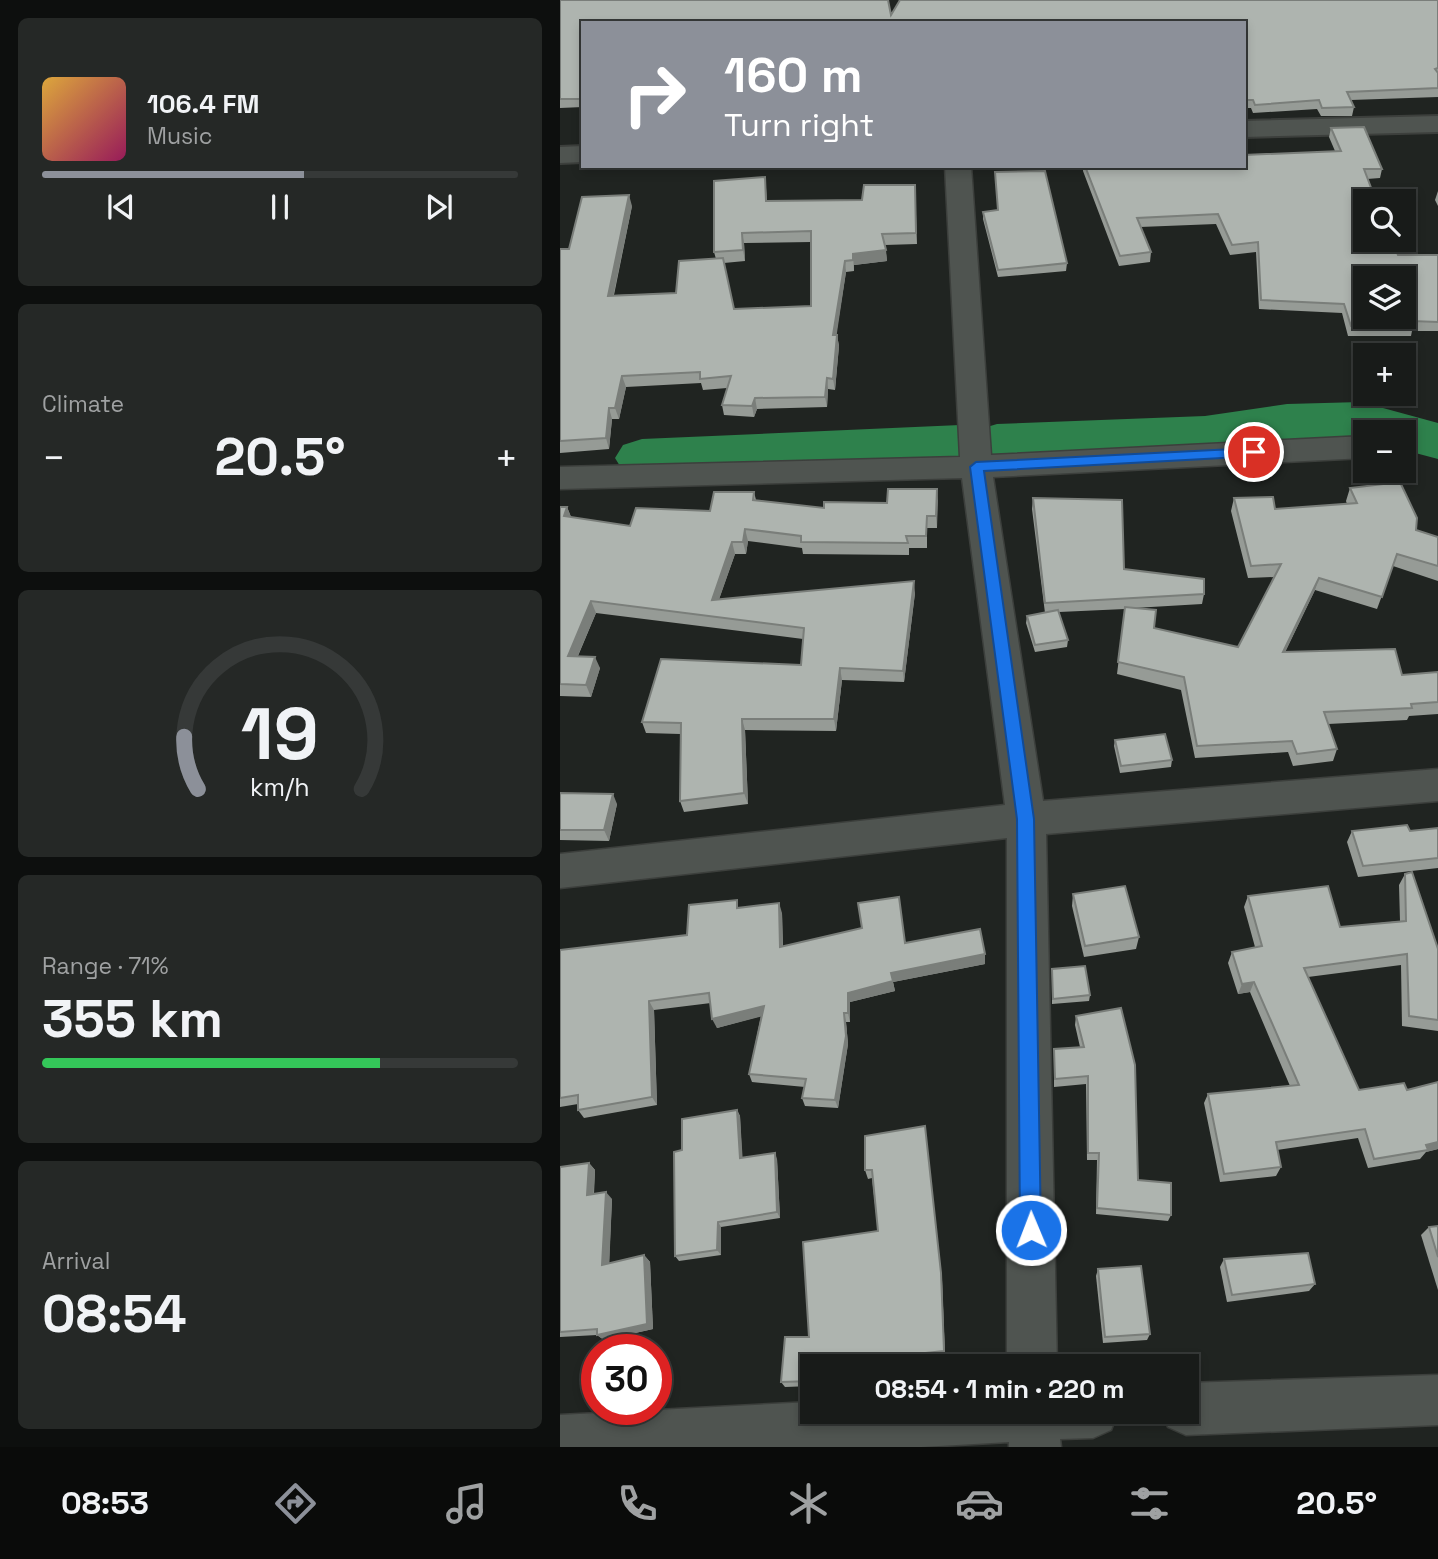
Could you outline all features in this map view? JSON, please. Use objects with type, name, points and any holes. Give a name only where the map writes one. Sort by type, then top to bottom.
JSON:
[{"type":"street","points":[[1246,129],[1438,124]]},
{"type":"street","points":[[560,155],[581,154]]},
{"type":"street","points":[[958,168],[976,467],[1026,819],[1032,1354]]},
{"type":"street","points":[[560,478],[976,467],[1353,448]]},
{"type":"street","points":[[560,871],[1026,819],[1438,785]]},
{"type":"street","points":[[1199,1409],[1438,1400]]},
{"type":"street","points":[[560,1441],[819,1424]]},
{"type":"building","points":[[560,0],[888,0],[891,15],[900,0],[1438,0],[1438,68],[1435,69],[1438,73],[1438,88],[1347,92],[1354,107],[1322,108],[1319,100],[1255,105],[1253,100],[1246,100],[1246,21],[581,21],[581,99],[560,99]]},
{"type":"building","points":[[1364,127],[1382,169],[1364,169],[1372,189],[1353,189],[1353,252],[1438,255],[1438,322],[1416,321],[1416,266],[1353,266],[1353,326],[1344,304],[1261,300],[1258,242],[1232,245],[1218,214],[1137,218],[1151,252],[1120,256],[1086,168],[1246,168],[1246,155],[1341,151],[1331,128]]},
{"type":"building","points":[[1045,171],[1067,263],[998,270],[983,212],[998,210],[995,172]]},
{"type":"building","points":[[765,177],[766,201],[862,200],[864,185],[915,185],[916,233],[882,234],[886,250],[853,254],[853,260],[845,261],[833,335],[837,335],[833,379],[827,378],[825,397],[755,398],[752,406],[722,405],[731,376],[700,379],[700,372],[622,376],[615,408],[609,408],[606,438],[560,441],[560,249],[569,249],[582,197],[629,195],[608,296],[676,293],[679,261],[723,258],[734,309],[811,306],[811,231],[742,233],[743,250],[714,252],[714,181]]},
{"type":"building","points":[[1400,483],[1417,518],[1416,530],[1438,537],[1438,566],[1397,554],[1382,597],[1319,578],[1283,652],[1395,649],[1402,675],[1438,672],[1438,702],[1411,704],[1412,708],[1324,712],[1337,749],[1297,754],[1292,741],[1197,746],[1184,677],[1118,662],[1125,607],[1156,610],[1154,628],[1238,647],[1281,564],[1251,566],[1234,498],[1273,497],[1275,509],[1357,503],[1350,488]]},
{"type":"building","points":[[888,489],[937,489],[936,516],[927,516],[926,536],[906,536],[908,543],[801,542],[801,536],[745,529],[743,542],[732,542],[712,600],[914,581],[903,671],[840,668],[834,719],[742,719],[744,793],[680,801],[681,723],[642,722],[661,659],[801,665],[804,628],[591,601],[568,656],[595,657],[586,685],[560,684],[560,507],[567,507],[564,516],[630,526],[636,508],[710,511],[714,492],[754,492],[753,500],[824,508],[824,502],[887,503]]},
{"type":"building","points":[[1033,498],[1122,500],[1124,569],[1204,579],[1204,594],[1045,603]]},
{"type":"building","points":[[1058,610],[1068,640],[1035,645],[1027,616]]},
{"type":"building","points":[[1165,734],[1172,760],[1121,766],[1115,740]]},
{"type":"building","points":[[560,793],[613,794],[604,830],[560,830]]},
{"type":"building","points":[[1407,825],[1410,831],[1438,828],[1438,858],[1363,866],[1352,831]]},
{"type":"building","points":[[1412,872],[1438,949],[1438,1020],[1409,1016],[1407,954],[1304,968],[1359,1090],[1404,1083],[1407,1090],[1438,1082],[1438,1142],[1426,1145],[1428,1150],[1374,1159],[1365,1129],[1276,1142],[1281,1167],[1224,1174],[1208,1094],[1299,1085],[1254,982],[1242,984],[1232,952],[1262,946],[1248,896],[1328,886],[1340,927],[1406,921],[1405,874]]},
{"type":"building","points":[[1125,886],[1139,937],[1085,946],[1073,894]]},
{"type":"building","points":[[899,897],[905,943],[980,929],[985,954],[891,973],[893,981],[848,993],[848,1013],[844,1013],[846,1036],[835,1100],[802,1098],[806,1079],[749,1074],[764,1006],[712,1019],[709,993],[649,1001],[652,1097],[578,1110],[578,1095],[560,1098],[560,950],[687,935],[689,905],[737,900],[737,908],[779,903],[780,947],[862,928],[858,903]]},
{"type":"building","points":[[1085,966],[1090,995],[1053,999],[1052,969]]},
{"type":"building","points":[[1121,1008],[1135,1065],[1138,1180],[1171,1183],[1171,1215],[1097,1208],[1099,1153],[1088,1153],[1088,1076],[1055,1079],[1054,1049],[1084,1047],[1076,1016]]},
{"type":"building","points":[[737,1110],[740,1158],[775,1153],[777,1212],[718,1222],[717,1250],[675,1256],[674,1152],[682,1150],[682,1119]]},
{"type":"building","points":[[925,1126],[941,1273],[944,1351],[916,1354],[800,1354],[800,1381],[781,1382],[785,1337],[809,1337],[803,1242],[878,1231],[872,1170],[865,1170],[865,1136]]},
{"type":"building","points":[[589,1163],[587,1195],[606,1192],[602,1265],[644,1255],[647,1324],[602,1334],[597,1334],[597,1329],[560,1332],[560,1167]]},
{"type":"building","points":[[1438,1226],[1438,1257],[1429,1227]]},
{"type":"building","points":[[1308,1253],[1315,1284],[1232,1295],[1224,1259]]},
{"type":"building","points":[[1141,1266],[1150,1334],[1105,1337],[1098,1269]]},
{"type":"waterway","points":[[997,442],[1205,434],[1287,422],[1361,420],[1438,441]]},
{"type":"waterway","points":[[642,458],[960,444]]},
{"type":"route","points":[[1031,1230],[1026,819],[976,467],[1254,452]]}]
